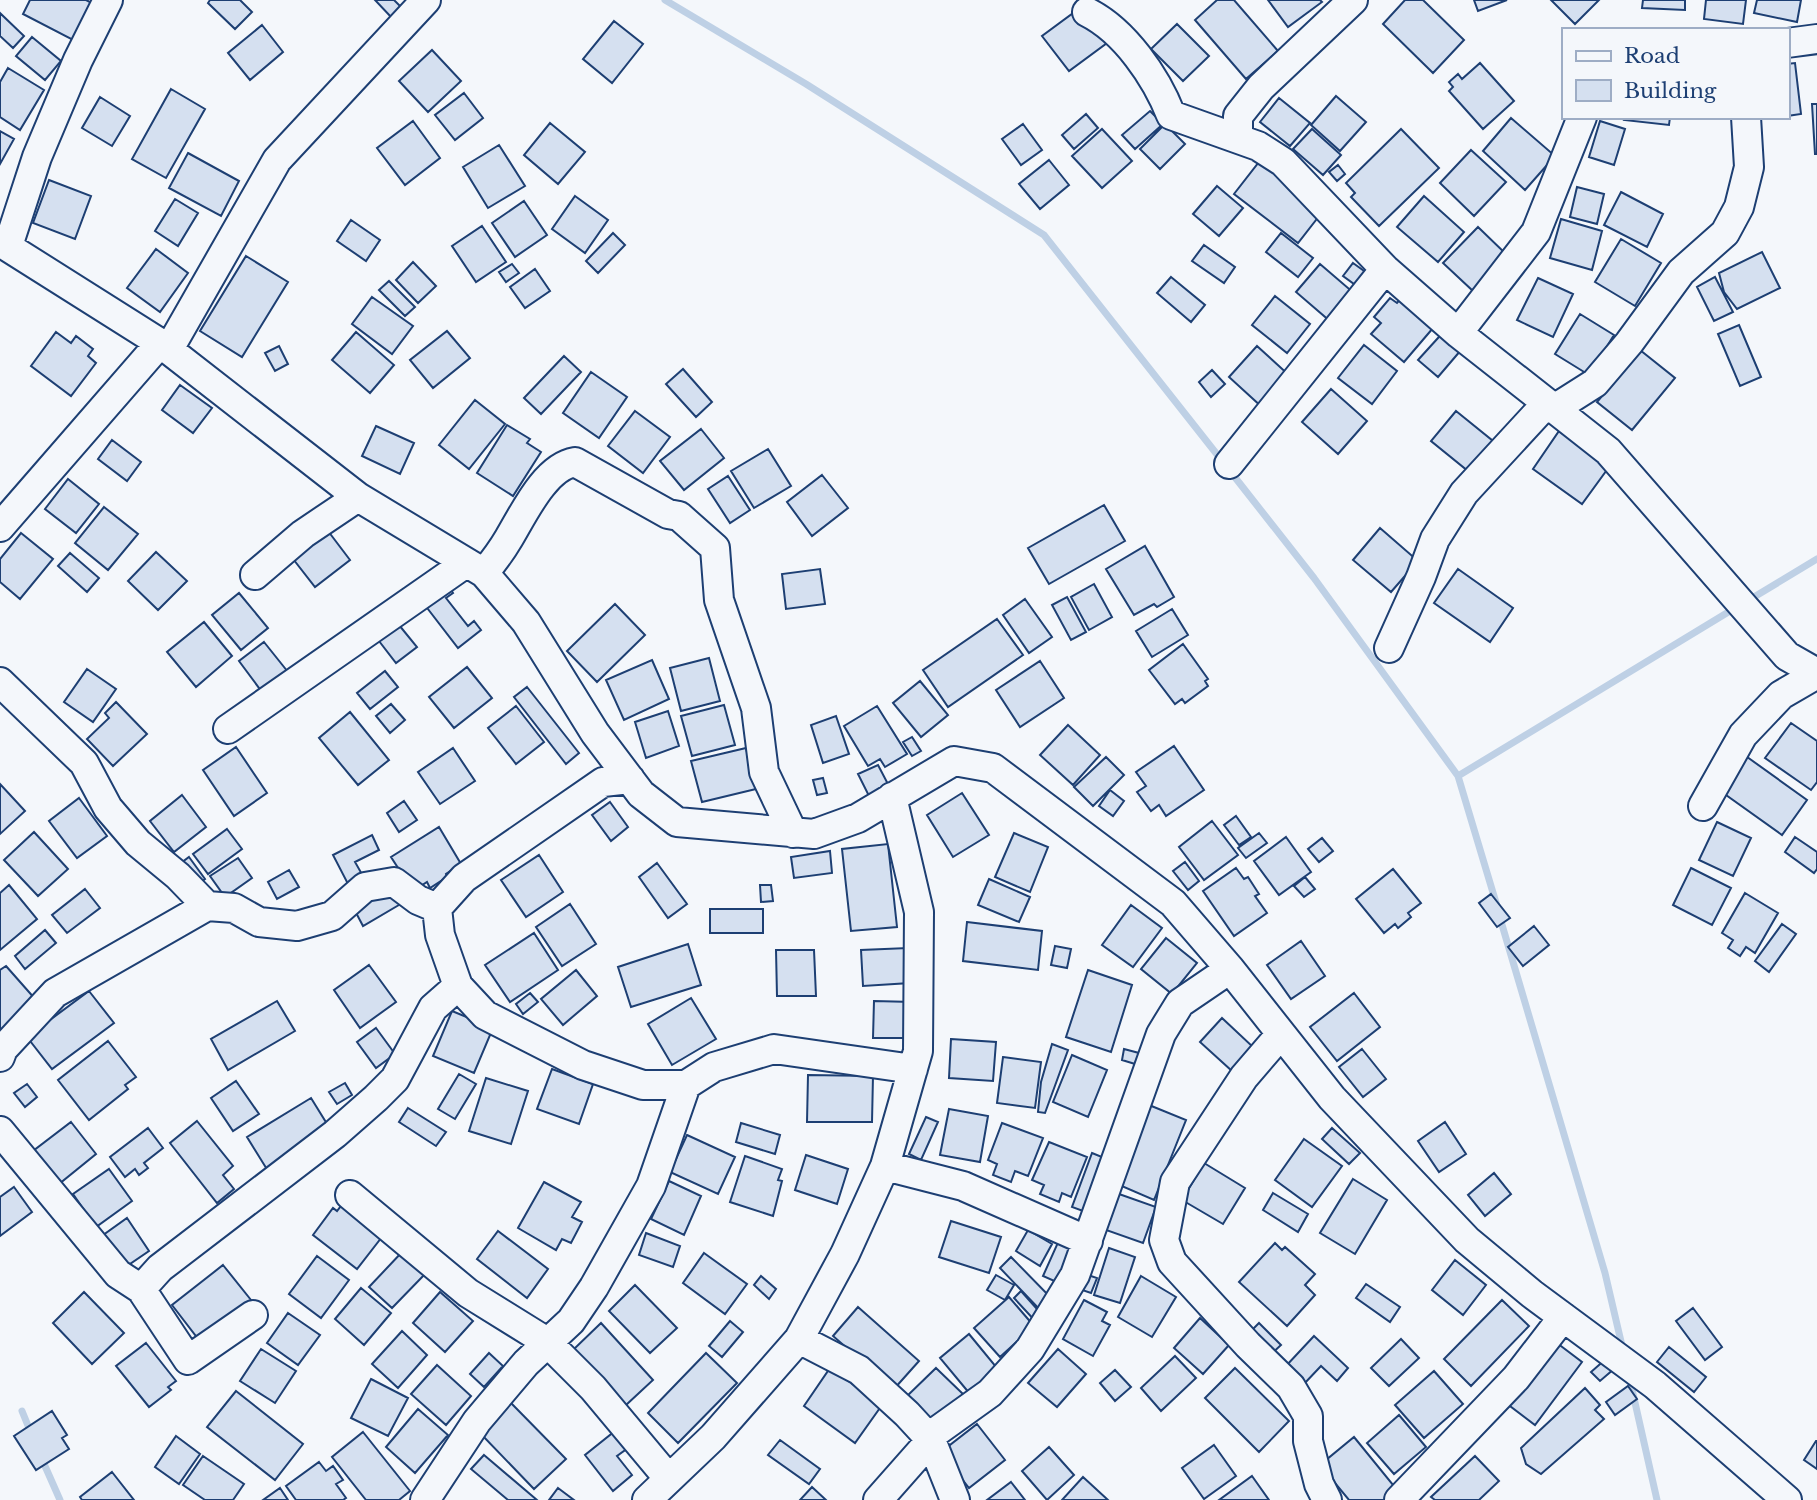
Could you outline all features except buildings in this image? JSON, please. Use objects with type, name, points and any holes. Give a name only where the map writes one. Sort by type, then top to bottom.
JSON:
[{"type":"street","points":[[108,0],[78,60],[4,244],[164,346],[358,497],[475,568],[526,622],[595,733],[641,794],[677,822],[814,834],[858,818],[954,761],[993,768],[1173,903],[1230,969],[1332,1098],[1467,1240],[1563,1317],[1655,1385],[1782,1498]]},
{"type":"street","points":[[0,527],[164,346],[277,160],[426,0]]},
{"type":"street","points":[[1238,138],[1238,116],[1261,87],[1353,0]]},
{"type":"street","points":[[1087,12],[1114,32],[1135,54],[1163,96],[1171,115],[1258,146],[1283,162],[1385,269],[1458,333],[1608,451],[1787,656],[1817,673],[1781,695],[1743,736],[1703,806]]},
{"type":"street","points":[[1789,43],[1817,38]]},
{"type":"street","points":[[1458,333],[1536,232],[1581,119]]},
{"type":"street","points":[[1389,648],[1435,539],[1464,493],[1551,406],[1595,383],[1629,344],[1681,272],[1725,233],[1739,207],[1749,167],[1746,119]]},
{"type":"street","points":[[1229,464],[1385,269]]},
{"type":"street","points":[[228,729],[475,568],[508,540],[531,500],[551,476],[566,463],[575,462],[667,514],[679,516],[715,548],[719,600],[756,708],[764,772],[793,832]]},
{"type":"street","points":[[254,575],[303,534],[358,497]]},
{"type":"street","points":[[0,682],[84,763],[108,808],[138,843],[178,876],[207,906]]},
{"type":"street","points":[[630,779],[603,782],[464,878],[437,908],[440,935],[458,986],[485,1015],[583,1065],[643,1085],[685,1086],[714,1067],[774,1049],[913,1069]]},
{"type":"street","points":[[647,1500],[713,1437],[799,1339],[845,1254],[885,1166],[918,1051],[919,912],[892,797]]},
{"type":"street","points":[[1,1051],[55,993],[207,906],[234,908],[258,922],[297,926],[332,916],[365,887],[394,882],[418,900],[437,908]]},
{"type":"street","points":[[878,1500],[937,1430],[990,1392],[1030,1349],[1074,1275],[1161,1034],[1180,1003],[1230,969]]},
{"type":"street","points":[[141,1289],[160,1268],[335,1134],[376,1098],[394,1079],[433,1008],[458,986]]},
{"type":"street","points":[[1281,1034],[1244,1077],[1175,1182],[1164,1240],[1172,1262],[1248,1345],[1291,1387],[1308,1416],[1308,1441],[1319,1484],[1327,1500]]},
{"type":"street","points":[[425,1500],[477,1421],[526,1363],[570,1321],[594,1286],[650,1186],[685,1086]]},
{"type":"street","points":[[0,1131],[118,1273],[141,1289],[188,1360],[253,1315]]},
{"type":"street","points":[[885,1166],[963,1186],[1088,1241]]},
{"type":"street","points":[[350,1195],[468,1293],[547,1342],[593,1388],[669,1479]]},
{"type":"street","points":[[1399,1500],[1516,1378],[1563,1317]]},
{"type":"street","points":[[799,1339],[859,1370],[907,1414],[931,1440],[955,1500]]},
{"type":"waterway","points":[[665,0],[806,84],[1044,235],[1223,462]]},
{"type":"waterway","points":[[1230,471],[1314,578],[1458,776],[1497,906]]},
{"type":"waterway","points":[[1749,600],[1817,559]]},
{"type":"waterway","points":[[1458,776],[1735,608]]},
{"type":"waterway","points":[[1500,918],[1605,1273],[1623,1350]]},
{"type":"waterway","points":[[1629,1376],[1657,1500]]},
{"type":"waterway","points":[[22,1411],[31,1433]]},
{"type":"waterway","points":[[41,1457],[60,1500]]}]
